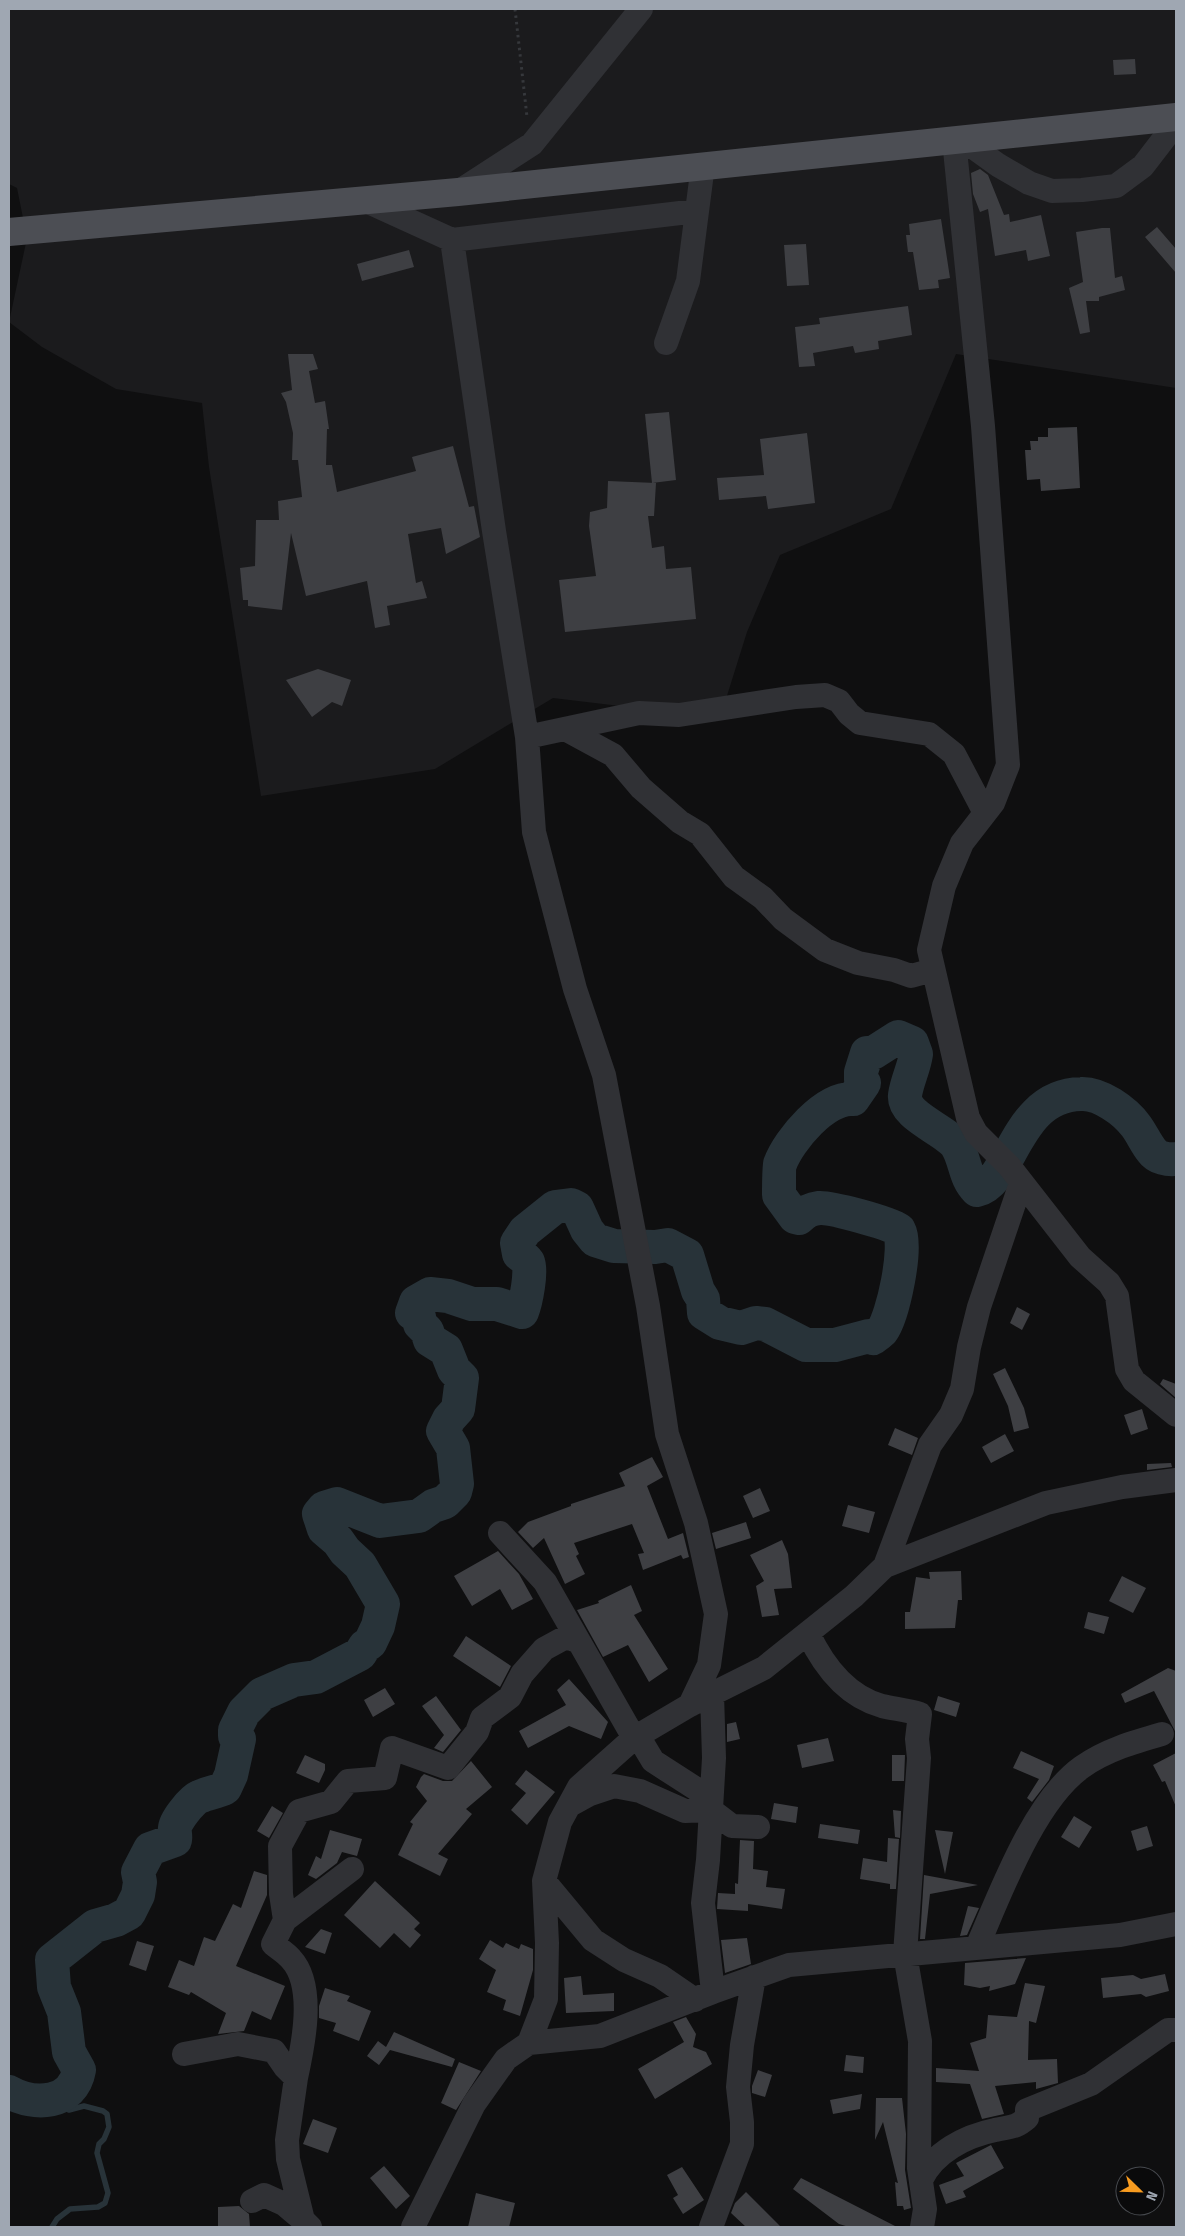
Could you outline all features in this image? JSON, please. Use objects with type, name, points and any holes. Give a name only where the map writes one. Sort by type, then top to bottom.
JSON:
[{"type":"main road","points":[[9,232],[362,199],[458,192],[1176,117]]},
{"type":"street","points":[[458,192],[532,144],[641,9]]},
{"type":"street","points":[[958,139],[1029,183],[1052,191],[1082,190],[1116,186],[1143,166],[1176,123]]},
{"type":"street","points":[[958,139],[983,426],[1008,765],[993,803],[962,843],[944,886],[929,950],[968,1118],[976,1133],[1010,1169],[1080,1257],[1109,1284],[1117,1296],[1127,1369],[1134,1381],[1176,1416]]},
{"type":"street","points":[[666,343],[688,281],[703,165]]},
{"type":"street","points":[[362,199],[452,240],[697,211]]},
{"type":"street","points":[[452,240],[494,531],[528,737],[534,832],[575,989],[604,1075],[636,1246],[666,1434],[696,1522],[716,1614],[709,1665],[690,1705]]},
{"type":"street","points":[[528,737],[639,713],[679,715],[788,698],[825,695],[839,701],[849,714],[860,723],[929,734],[954,754],[985,812]]},
{"type":"street","points":[[565,729],[614,755],[640,788],[680,822],[700,834],[734,877],[763,898],[783,919],[825,950],[858,963],[894,970],[911,976],[933,970]]},
{"type":"street","points":[[885,1566],[930,1445],[951,1415],[962,1389],[969,1347],[1010,1169]]},
{"type":"street","points":[[529,2043],[546,1999],[547,1942],[544,1881],[560,1822],[579,1786],[634,1738],[690,1705],[764,1668],[854,1596],[885,1566],[1046,1503],[1122,1487],[1176,1480]]},
{"type":"street","points":[[500,1533],[545,1582],[634,1738],[644,1746],[653,1762],[698,1790],[711,1810],[732,1826],[758,1827]]},
{"type":"street","points":[[808,1633],[821,1660],[851,1691],[881,1706],[920,1714],[917,1740],[919,1758],[905,1954],[920,2041],[922,2089],[919,2168],[925,2209],[922,2227]]},
{"type":"street","points":[[285,1920],[281,1894],[280,1846],[298,1811],[331,1802],[348,1781],[385,1778],[392,1748],[448,1768],[477,1732],[482,1718],[510,1697],[522,1674],[544,1649],[566,1637],[577,1641]]},
{"type":"street","points":[[704,1996],[703,1903],[714,1758],[712,1694]]},
{"type":"street","points":[[977,1947],[1012,1866],[1033,1827],[1059,1789],[1081,1768],[1119,1747],[1162,1734]]},
{"type":"street","points":[[568,1806],[590,1794],[614,1786],[640,1791],[685,1811],[711,1810]]},
{"type":"street","points":[[307,2224],[288,2159],[288,2140],[296,2078],[302,2051],[307,1991],[293,1960],[273,1944],[285,1920],[352,1869]]},
{"type":"street","points":[[544,1881],[593,1940],[624,1960],[704,1996]]},
{"type":"street","points":[[412,2227],[474,2104],[506,2059],[529,2043],[600,2036],[789,1965],[1120,1934],[1176,1924]]},
{"type":"street","points":[[712,2227],[742,2144],[742,2122],[738,2087],[742,2045],[754,1977]]},
{"type":"street","points":[[921,2180],[927,2168],[939,2156],[953,2147],[982,2134],[1016,2128],[1027,2118],[1027,2110],[1091,2084],[1168,2030],[1176,2030]]},
{"type":"street","points":[[184,2054],[238,2044],[261,2048],[274,2051],[296,2078]]},
{"type":"street","points":[[252,2201],[264,2195],[284,2204],[307,2224]]},
{"type":"path","points":[[515,9],[524,98],[532,144]]},
{"type":"shaded area","points":[[9,9],[1176,9],[1176,388],[956,354],[891,509],[780,555],[747,632],[720,718],[553,698],[435,769],[261,796],[209,467],[202,403],[116,389],[42,347],[9,322],[27,238],[17,188],[9,184]]},
{"type":"building","points":[[1135,59],[1136,74],[1114,75],[1113,60]]},
{"type":"building","points":[[980,169],[988,175],[1004,215],[1009,214],[1010,222],[1041,215],[1050,256],[1028,261],[1026,250],[995,256],[988,209],[980,212],[973,194],[971,173]]},
{"type":"building","points":[[941,219],[950,278],[938,280],[939,288],[919,290],[913,252],[908,252],[906,235],[910,235],[909,224]]},
{"type":"building","points":[[1157,227],[1176,249],[1176,273],[1145,237]]},
{"type":"building","points":[[1110,228],[1115,278],[1122,276],[1125,290],[1099,297],[1099,301],[1086,301],[1090,332],[1080,334],[1069,288],[1083,282],[1076,232]]},
{"type":"building","points":[[806,244],[809,285],[787,286],[784,245]]},
{"type":"building","points":[[409,250],[414,267],[362,281],[357,264]]},
{"type":"building","points":[[908,306],[912,335],[878,341],[879,349],[855,353],[853,346],[813,353],[815,366],[799,367],[795,327],[820,324],[819,318]]},
{"type":"building","points":[[288,354],[313,354],[318,369],[309,371],[315,403],[325,401],[329,429],[327,429],[326,465],[332,465],[337,492],[416,471],[412,457],[453,446],[469,507],[474,506],[480,537],[446,554],[441,528],[408,534],[416,583],[422,581],[427,598],[387,606],[390,625],[375,628],[367,581],[306,596],[291,533],[282,610],[248,606],[248,600],[243,600],[240,568],[255,566],[256,520],[279,520],[278,501],[302,497],[298,460],[292,460],[293,433],[286,402],[281,393],[292,390]]},
{"type":"building","points":[[669,412],[676,480],[652,483],[645,414]]},
{"type":"building","points":[[1077,427],[1080,488],[1041,491],[1040,479],[1027,480],[1025,450],[1031,450],[1030,441],[1038,441],[1038,437],[1048,437],[1048,428]]},
{"type":"building","points":[[807,433],[815,503],[768,509],[766,496],[719,500],[717,478],[764,475],[760,439]]},
{"type":"building","points":[[608,481],[656,483],[654,516],[648,516],[652,548],[664,546],[666,569],[691,567],[696,619],[565,632],[559,580],[596,576],[589,526],[590,512],[607,508]]},
{"type":"building","points":[[318,669],[351,680],[342,706],[332,702],[312,717],[286,680]]},
{"type":"building","points":[[1017,1307],[1030,1314],[1022,1330],[1010,1323]]},
{"type":"building","points":[[1005,1368],[1024,1408],[1029,1428],[1014,1432],[1008,1406],[993,1374]]},
{"type":"building","points":[[1163,1379],[1176,1384],[1176,1398],[1160,1384]]},
{"type":"building","points":[[1142,1409],[1148,1429],[1131,1435],[1124,1415]]},
{"type":"building","points":[[895,1428],[918,1438],[912,1455],[888,1445]]},
{"type":"building","points":[[1005,1434],[1014,1451],[991,1463],[982,1447]]},
{"type":"building","points":[[652,1457],[663,1477],[647,1486],[668,1539],[683,1533],[689,1557],[683,1559],[681,1555],[643,1570],[638,1554],[644,1553],[632,1524],[574,1543],[579,1554],[576,1556],[585,1574],[565,1584],[544,1538],[533,1548],[518,1532],[528,1522],[571,1506],[571,1504],[625,1486],[619,1473]]},
{"type":"building","points":[[1171,1463],[1172,1467],[1147,1470],[1147,1464]]},
{"type":"building","points":[[760,1488],[770,1511],[753,1518],[743,1496]]},
{"type":"building","points":[[848,1505],[875,1512],[869,1533],[842,1526]]},
{"type":"building","points":[[746,1522],[751,1538],[716,1549],[712,1533]]},
{"type":"building","points":[[782,1540],[788,1554],[792,1588],[774,1589],[779,1615],[762,1617],[756,1586],[764,1581],[750,1555]]},
{"type":"building","points":[[498,1551],[519,1574],[533,1599],[512,1610],[500,1589],[472,1606],[454,1576]]},
{"type":"building","points":[[961,1571],[962,1600],[958,1600],[955,1628],[905,1629],[905,1612],[910,1612],[916,1577],[930,1579],[929,1572]]},
{"type":"building","points":[[1122,1576],[1146,1588],[1133,1613],[1109,1601]]},
{"type":"building","points":[[631,1585],[642,1611],[634,1615],[668,1669],[649,1682],[628,1645],[603,1657],[577,1610],[599,1603],[598,1601]]},
{"type":"building","points":[[1088,1612],[1109,1617],[1104,1634],[1084,1628]]},
{"type":"building","points":[[466,1636],[511,1666],[500,1687],[453,1656]]},
{"type":"building","points":[[1168,1668],[1176,1671],[1176,1733],[1154,1691],[1125,1703],[1121,1694]]},
{"type":"building","points":[[569,1679],[608,1722],[601,1739],[569,1726],[528,1748],[519,1731],[566,1705],[557,1690]]},
{"type":"building","points":[[385,1688],[395,1704],[373,1717],[364,1700]]},
{"type":"building","points":[[436,1696],[461,1730],[443,1752],[434,1748],[444,1735],[422,1706]]},
{"type":"building","points":[[938,1696],[960,1703],[956,1717],[934,1710]]},
{"type":"building","points":[[736,1722],[740,1739],[727,1742],[727,1724]]},
{"type":"building","points":[[828,1738],[834,1761],[802,1768],[797,1745]]},
{"type":"building","points":[[1021,1751],[1054,1766],[1049,1780],[1032,1802],[1027,1798],[1039,1779],[1013,1768]]},
{"type":"building","points":[[1176,1753],[1176,1807],[1165,1781],[1162,1782],[1153,1765]]},
{"type":"building","points":[[305,1755],[325,1764],[325,1770],[319,1783],[296,1773]]},
{"type":"building","points":[[892,1755],[905,1755],[904,1781],[892,1781]]},
{"type":"building","points":[[471,1761],[492,1787],[466,1809],[472,1814],[438,1854],[448,1859],[440,1876],[398,1855],[413,1824],[410,1822],[427,1801],[416,1787],[424,1774],[443,1781],[452,1781]]},
{"type":"building","points":[[526,1770],[555,1792],[527,1825],[511,1810],[526,1793],[515,1784]]},
{"type":"building","points":[[774,1803],[798,1807],[796,1823],[771,1819]]},
{"type":"building","points":[[272,1806],[283,1813],[269,1838],[257,1831]]},
{"type":"building","points":[[893,1810],[901,1811],[900,1838],[895,1837]]},
{"type":"building","points":[[1074,1816],[1092,1827],[1079,1848],[1061,1837]]},
{"type":"building","points":[[820,1824],[860,1830],[858,1844],[818,1838]]},
{"type":"building","points":[[1147,1826],[1153,1846],[1137,1851],[1131,1831]]},
{"type":"building","points":[[330,1830],[362,1839],[357,1856],[342,1852],[337,1863],[316,1879],[308,1875],[316,1856],[321,1859]]},
{"type":"building","points":[[935,1830],[953,1832],[945,1874]]},
{"type":"building","points":[[888,1838],[899,1839],[896,1889],[890,1889],[890,1884],[860,1879],[863,1858],[887,1862]]},
{"type":"building","points":[[740,1840],[754,1841],[753,1869],[768,1871],[766,1887],[785,1889],[782,1909],[748,1904],[748,1911],[717,1909],[718,1893],[735,1894],[735,1883],[738,1884]]},
{"type":"building","points":[[254,1871],[267,1875],[267,1895],[236,1966],[285,1986],[271,2020],[252,2011],[244,2031],[218,2034],[226,2013],[191,1992],[189,1995],[168,1987],[179,1960],[194,1966],[204,1937],[215,1941],[233,1904],[241,1908]]},
{"type":"building","points":[[924,1875],[978,1885],[930,1894],[925,1939],[920,1939]]},
{"type":"building","points":[[375,1881],[420,1923],[414,1929],[421,1935],[410,1948],[394,1933],[380,1948],[344,1915]]},
{"type":"building","points":[[968,1906],[979,1908],[967,1935],[960,1936]]},
{"type":"building","points":[[321,1929],[332,1933],[325,1954],[305,1947]]},
{"type":"building","points":[[747,1938],[751,1964],[725,1973],[721,1940]]},
{"type":"building","points":[[490,1940],[503,1948],[506,1943],[519,1949],[521,1944],[533,1949],[533,1970],[520,2016],[503,2010],[506,2000],[487,1992],[496,1970],[479,1959]]},
{"type":"building","points":[[137,1941],[154,1946],[146,1971],[129,1965]]},
{"type":"building","points":[[1026,1958],[1015,1984],[989,1991],[990,1986],[980,1988],[964,1985],[965,1963]]},
{"type":"building","points":[[1165,1974],[1169,1991],[1146,1997],[1141,1994],[1103,1998],[1101,1978],[1133,1975],[1141,1979]]},
{"type":"building","points":[[581,1976],[583,1995],[614,1993],[614,2011],[566,2013],[564,1978]]},
{"type":"building","points":[[1025,1983],[1045,1986],[1036,2023],[1029,2021],[1028,2060],[1057,2059],[1058,2083],[1036,2089],[1036,2082],[995,2086],[1004,2114],[982,2119],[970,2084],[936,2082],[936,2068],[979,2071],[970,2043],[986,2038],[988,2015],[1017,2017]]},
{"type":"building","points":[[325,1988],[350,1996],[347,2001],[371,2011],[359,2041],[333,2031],[336,2023],[319,2018],[319,2006]]},
{"type":"building","points":[[686,2017],[696,2034],[693,2047],[706,2052],[712,2064],[655,2099],[638,2069],[684,2042],[673,2022]]},
{"type":"building","points":[[394,2032],[455,2059],[452,2067],[390,2050],[379,2065],[367,2056],[378,2041],[386,2047]]},
{"type":"building","points":[[846,2055],[864,2057],[863,2073],[844,2071]]},
{"type":"building","points":[[459,2062],[481,2071],[456,2110],[441,2103]]},
{"type":"building","points":[[758,2070],[772,2075],[765,2097],[752,2093],[752,2086]]},
{"type":"building","points":[[862,2094],[860,2109],[833,2114],[830,2100]]},
{"type":"building","points":[[876,2098],[902,2098],[906,2134],[905,2170],[911,2208],[904,2210],[903,2206],[897,2206],[895,2182],[898,2183],[883,2122],[875,2140]]},
{"type":"building","points":[[313,2119],[337,2128],[328,2153],[303,2144]]},
{"type":"building","points":[[991,2145],[1004,2168],[963,2191],[966,2197],[946,2204],[939,2185],[964,2176],[956,2163]]},
{"type":"building","points":[[384,2166],[410,2196],[396,2209],[370,2178]]},
{"type":"building","points":[[682,2167],[704,2200],[683,2214],[673,2198],[678,2195],[667,2175]]},
{"type":"building","points":[[801,2178],[897,2227],[849,2227],[839,2224],[793,2189]]},
{"type":"building","points":[[746,2192],[781,2227],[746,2227],[731,2213],[735,2203]]},
{"type":"building","points":[[476,2193],[515,2203],[509,2227],[468,2227]]},
{"type":"building","points":[[239,2206],[249,2214],[250,2227],[218,2227],[218,2207]]},
{"type":"waterway","points":[[9,2092],[19,2097],[30,2099],[51,2099],[61,2096],[75,2082],[79,2070],[69,2052],[64,2012],[54,1987],[52,1960],[95,1926],[116,1920],[129,1913],[138,1895],[140,1882],[138,1872],[150,1849],[175,1840],[176,1825],[192,1802],[202,1796],[225,1788],[231,1775],[239,1739],[235,1736],[235,1730],[244,1712],[262,1694],[294,1680],[316,1677],[360,1654],[365,1646],[370,1643],[378,1626],[383,1604],[360,1565],[324,1529],[319,1514],[324,1508],[337,1504],[380,1521],[419,1516],[433,1506],[445,1502],[455,1492],[457,1484],[453,1448],[443,1431],[449,1419],[458,1409],[462,1378],[454,1370],[446,1350],[430,1340],[427,1331],[420,1324],[419,1317],[412,1313],[416,1302],[430,1294],[448,1296],[472,1304],[497,1304],[522,1312],[528,1287],[529,1266],[528,1262],[519,1254],[517,1243],[525,1231],[555,1207],[571,1205],[577,1208],[587,1230],[595,1240],[614,1246],[655,1247],[668,1245],[687,1255],[698,1291],[703,1299],[704,1313],[720,1323],[741,1328],[756,1323],[765,1324],[806,1345],[835,1345],[869,1336],[873,1338],[882,1331],[895,1297],[902,1250],[899,1230],[872,1220],[825,1208],[813,1209],[799,1218],[795,1217],[779,1195],[780,1164],[791,1143],[820,1112],[842,1100],[853,1099],[864,1083],[861,1080],[861,1072],[867,1053],[873,1053],[898,1037],[912,1043],[916,1054],[906,1090],[906,1103],[918,1117],[946,1136],[958,1148],[970,1180],[977,1190],[989,1184],[999,1172],[1017,1139],[1042,1108],[1059,1098],[1081,1094],[1096,1096],[1112,1104],[1131,1120],[1154,1153],[1163,1158],[1176,1159]]},
{"type":"waterway","points":[[52,2227],[57,2219],[70,2209],[98,2207],[105,2203],[108,2193],[97,2153],[99,2144],[104,2139],[109,2127],[107,2114],[103,2111],[84,2106],[69,2110],[58,2104],[55,2099]]}]
